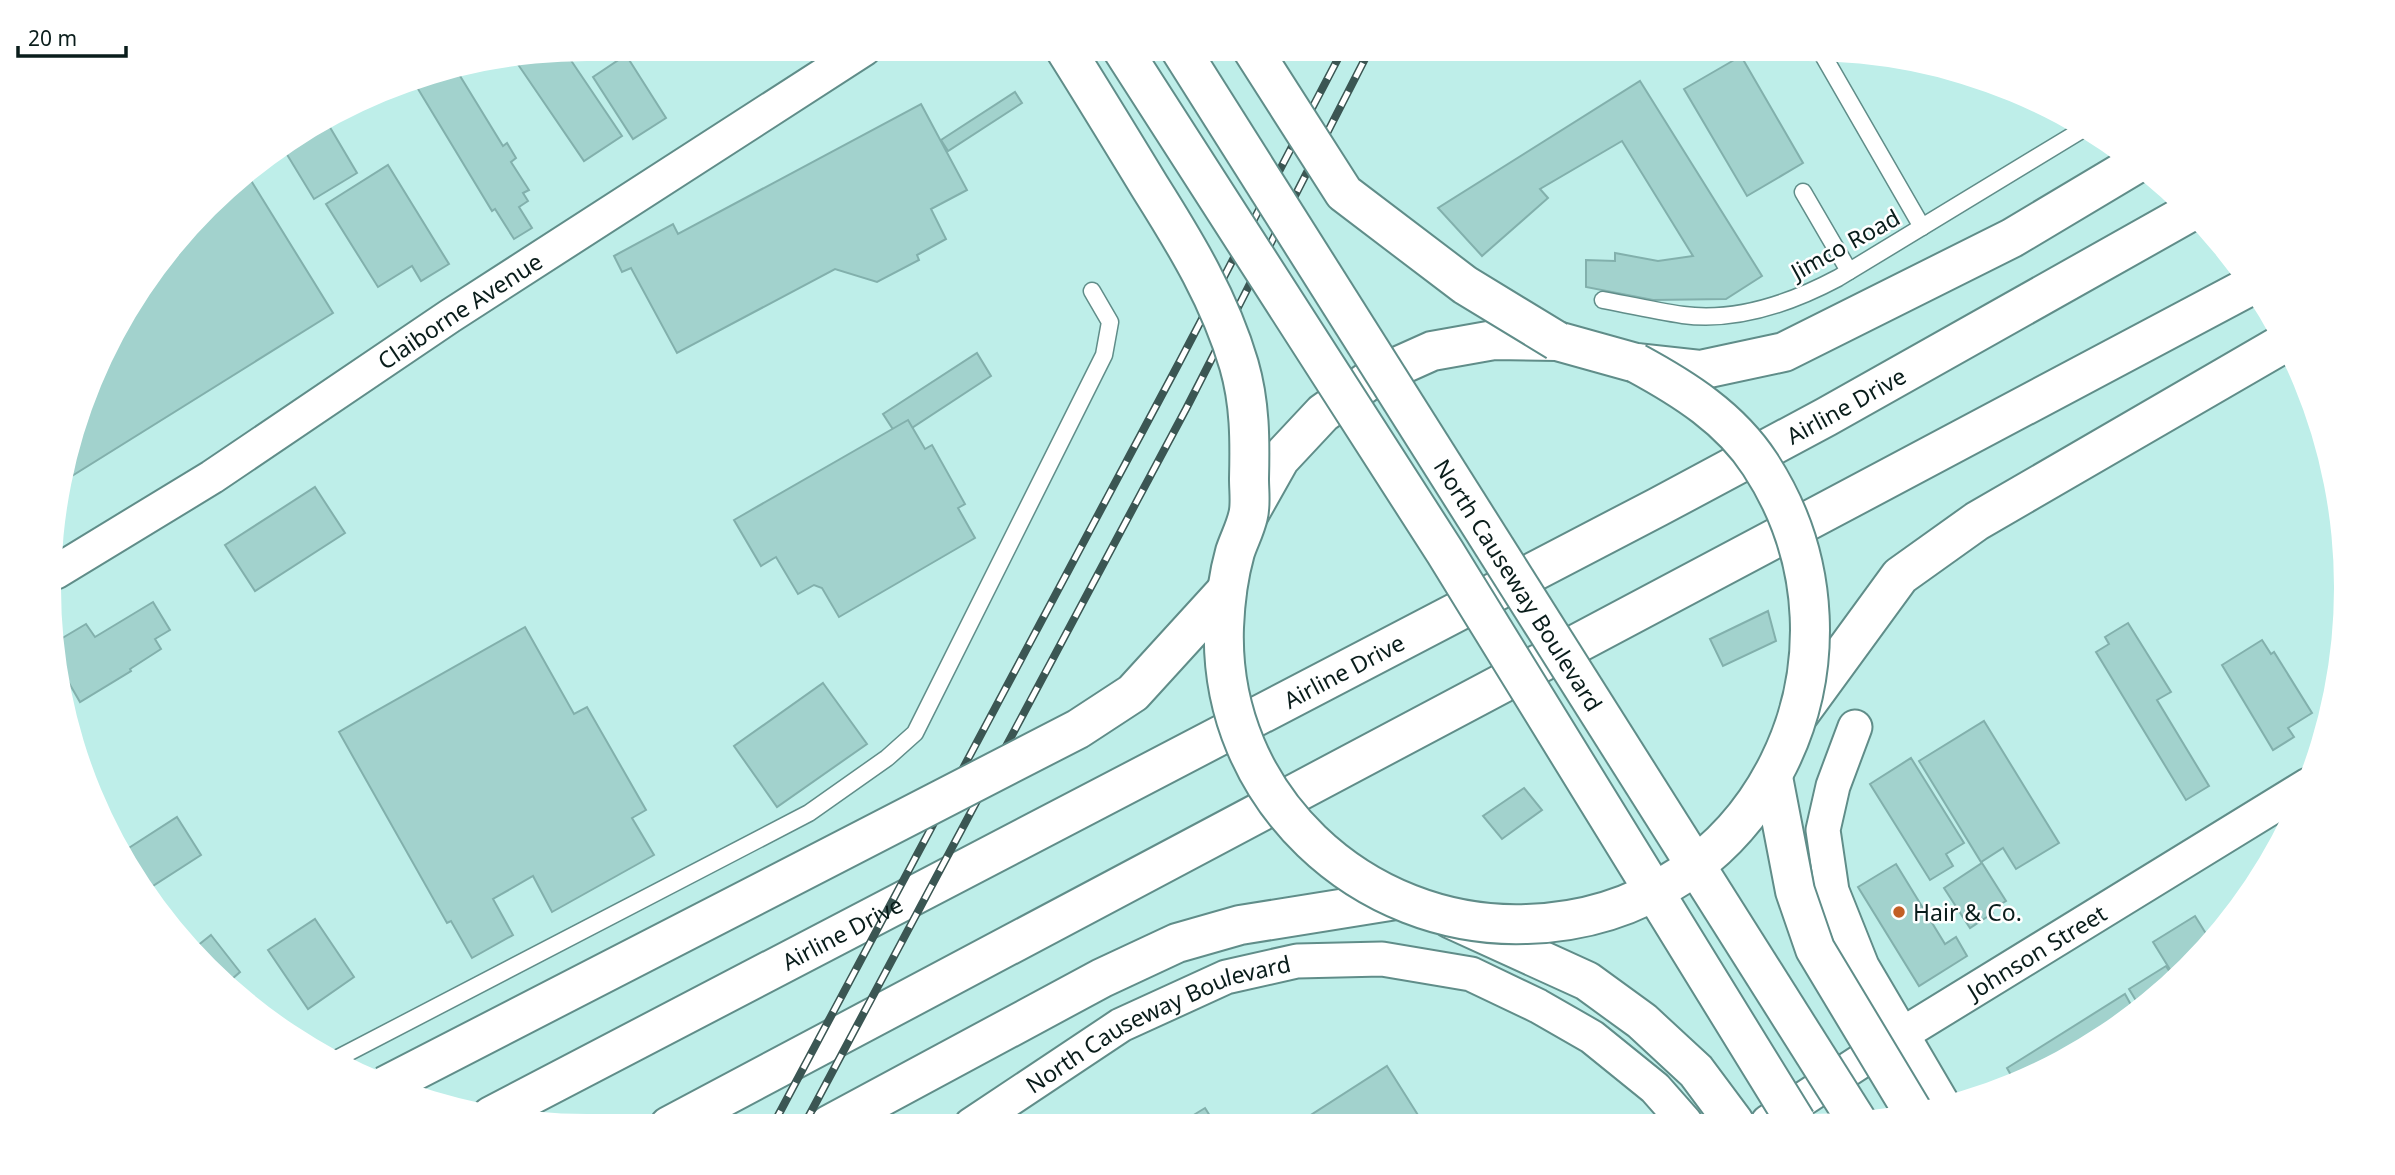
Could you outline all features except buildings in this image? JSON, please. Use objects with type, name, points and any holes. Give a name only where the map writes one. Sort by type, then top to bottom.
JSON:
[{"type":"highway","points":[[1072,61],[1196,260],[1220,313],[1240,367],[1250,421],[1249,514]]},
{"type":"highway","name":"North Causeway Boulevard","points":[[1130,61],[1445,552],[1791,1114]]},
{"type":"highway","name":"North Causeway Boulevard","points":[[1188,61],[1851,1112]]},
{"type":"highway","points":[[1260,61],[1343,193],[1465,285],[1556,341]]},
{"type":"highway","points":[[1728,1114],[1696,1071],[1642,1021],[1587,981],[1446,917],[1396,900],[1359,880],[1325,855],[1295,825],[1270,792],[1250,754],[1236,715],[1226,674],[1224,632],[1227,590],[1235,552],[1249,514],[1280,460],[1323,413],[1374,377],[1432,351],[1494,340],[1556,341],[1636,363],[1700,370],[1784,352],[2012,238],[2127,169]]},
{"type":"highway","name":"Airline Drive","points":[[508,1107],[1658,507],[1826,417],[2182,217]]},
{"type":"highway","points":[[692,1114],[2242,290]]},
{"type":"highway","points":[[1800,713],[1900,576],[1977,521],[2275,348]]},
{"type":"highway","points":[[1446,917],[1499,925],[1554,923],[1607,912],[1658,890],[1702,860],[1741,822],[1773,777],[1800,713],[1810,661],[1811,608],[1803,556],[1784,507],[1758,461],[1723,421],[1683,388],[1636,363]]},
{"type":"highway","points":[[399,1079],[1078,729],[1133,693],[1227,590]]},
{"type":"highway","points":[[1773,777],[1795,891],[1815,949],[1908,1104]]},
{"type":"highway","points":[[849,1114],[1102,978],[1177,943],[1240,925],[1396,900]]},
{"type":"street","name":"Claiborne Avenue","points":[[62,569],[212,477],[450,316],[845,61]]},
{"type":"street","points":[[1855,727],[1833,786],[1823,830],[1832,891],[1862,966],[1938,1097]]},
{"type":"street","name":"Johnson Street","points":[[1780,1114],[1901,1035],[2291,796]]},
{"type":"street","name":"North Causeway Boulevard","points":[[988,1114],[1121,1025],[1226,977],[1297,961],[1382,959],[1471,974],[1538,1006],[1592,1037],[1656,1088],[1678,1114]]},
{"type":"lane","points":[[1827,62],[1922,227]]},
{"type":"lane","name":"Jimco Road","points":[[1603,300],[1685,315],[1738,314],[1802,297],[1850,271],[2075,134]]},
{"type":"lane","points":[[1803,192],[1850,271]]},
{"type":"lane","points":[[346,1054],[809,813],[887,758],[915,733],[1104,355],[1110,322],[1092,291]]},
{"type":"railway","points":[[779,1114],[1337,61]]},
{"type":"railway","points":[[810,1114],[1186,409],[1364,61]]},
{"type":"place","name":"Hair & Co.","points":[[1899,912]]}]
